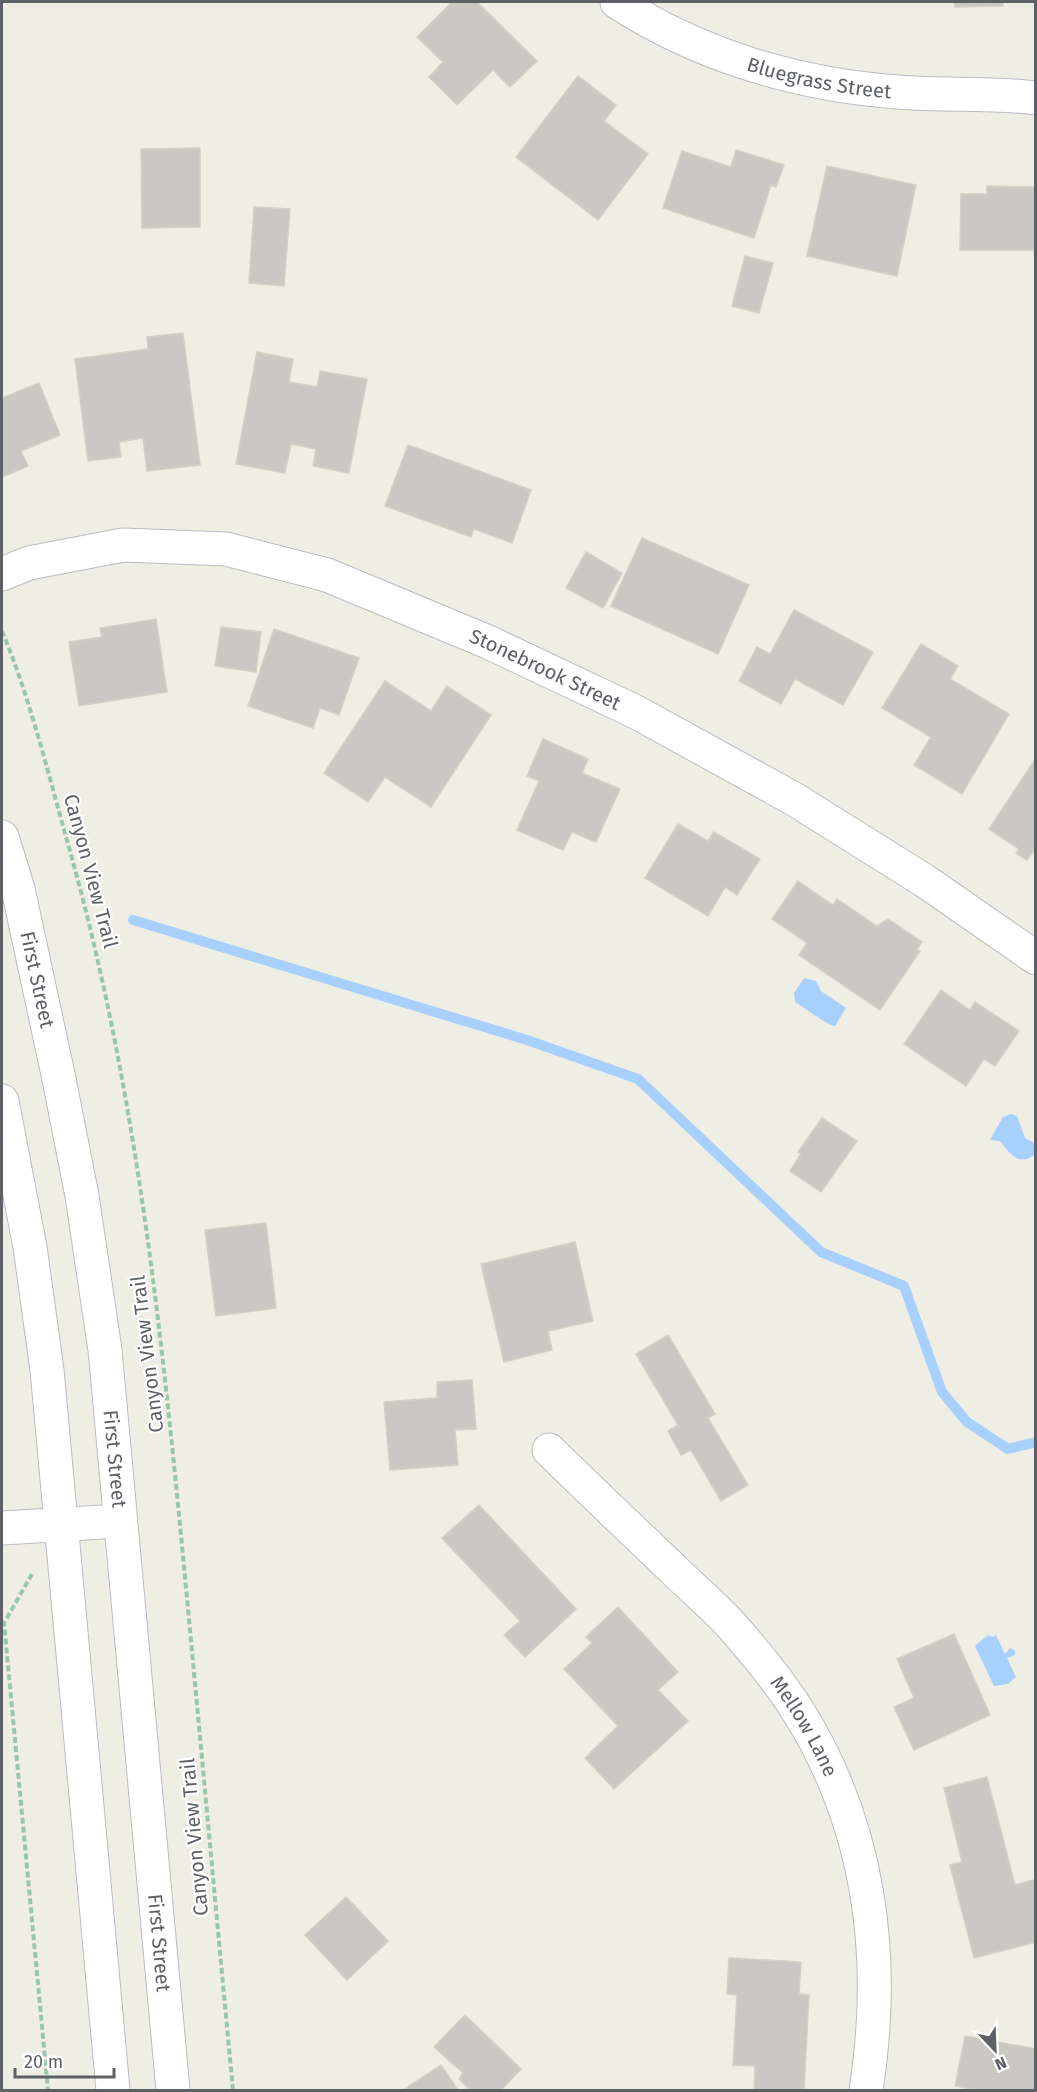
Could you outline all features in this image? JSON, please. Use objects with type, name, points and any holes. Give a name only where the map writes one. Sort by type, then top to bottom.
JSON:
[{"type":"street","name":"Bluegrass Street","points":[[617,2],[637,15],[701,47],[780,73],[837,86],[899,92],[1004,94],[1035,98]]},
{"type":"street","name":"Stonebrook Street","points":[[2,574],[29,563],[123,545],[226,549],[327,575],[488,642],[636,712],[794,799],[925,881],[1035,958]]},
{"type":"street","name":"First Street","points":[[2,837],[18,889],[82,1196],[105,1350],[173,2091]]},
{"type":"street","points":[[2,1101],[30,1247],[47,1370],[112,2091]]},
{"type":"street","name":"Mellow Lane","points":[[549,1450],[731,1625],[796,1708],[832,1776],[853,1833],[869,1897],[876,1961],[874,2038],[866,2091]]},
{"type":"street","points":[[2,1528],[120,1521]]},
{"type":"path","name":"Canyon View Trail","points":[[2,631],[51,784],[95,938],[120,1059],[145,1210],[166,1377],[233,2091]]},
{"type":"path","points":[[48,2091],[4,1623],[61,1525]]},
{"type":"water","points":[[804,978],[816,981],[821,991],[846,1008],[835,1026],[821,1020],[795,1002],[794,993]]},
{"type":"water","points":[[1011,1114],[1017,1116],[1025,1138],[1034,1143],[1034,1155],[1024,1160],[1015,1157],[1000,1141],[990,1140],[1003,1117]]},
{"type":"water","points":[[988,1635],[993,1637],[996,1635],[1005,1654],[1010,1648],[1015,1651],[1015,1655],[1007,1658],[1016,1677],[1008,1684],[994,1686],[975,1646]]},
{"type":"building","points":[[452,2],[477,2],[537,61],[510,87],[493,70],[457,105],[429,77],[443,62],[417,37]]},
{"type":"building","points":[[954,2],[1003,2],[1003,6],[955,7]]},
{"type":"building","points":[[578,76],[616,105],[604,121],[648,154],[598,220],[516,157]]},
{"type":"building","points":[[200,148],[200,227],[142,228],[141,149]]},
{"type":"building","points":[[736,150],[784,165],[776,187],[771,185],[754,238],[663,208],[682,151],[731,167]]},
{"type":"building","points":[[827,166],[916,185],[897,276],[807,256]]},
{"type":"building","points":[[987,186],[1036,187],[1036,280],[1034,250],[960,250],[961,194],[987,194]]},
{"type":"building","points":[[254,207],[290,209],[284,286],[249,283]]},
{"type":"building","points":[[745,256],[773,263],[759,313],[732,306]]},
{"type":"building","points":[[183,333],[200,465],[147,471],[143,438],[119,442],[121,457],[88,461],[75,359],[148,349],[147,337]]},
{"type":"building","points":[[257,352],[293,359],[289,382],[317,387],[320,371],[367,379],[349,473],[313,466],[316,449],[291,444],[285,473],[236,464]]},
{"type":"building","points":[[39,383],[60,435],[21,451],[28,466],[2,477],[2,398]]},
{"type":"building","points":[[408,445],[531,490],[512,543],[474,529],[471,537],[385,506]]},
{"type":"building","points":[[642,538],[749,585],[718,654],[611,606]]},
{"type":"building","points":[[586,552],[622,573],[603,608],[566,588]]},
{"type":"building","points":[[794,610],[873,652],[843,705],[795,679],[781,704],[739,681],[757,647],[770,654]]},
{"type":"building","points":[[156,619],[167,692],[79,706],[69,642],[102,637],[100,628]]},
{"type":"building","points":[[221,627],[261,632],[256,672],[215,666]]},
{"type":"building","points":[[274,629],[359,658],[339,715],[320,708],[313,728],[248,706]]},
{"type":"building","points":[[921,644],[958,666],[950,679],[1009,714],[962,794],[914,765],[931,737],[882,708]]},
{"type":"building","points":[[385,681],[431,711],[447,686],[491,715],[431,807],[385,777],[368,802],[324,773]]},
{"type":"building","points":[[543,739],[588,759],[582,773],[620,789],[596,842],[572,832],[563,850],[517,830],[539,781],[527,776]]},
{"type":"building","points":[[1036,758],[1036,848],[1027,860],[1016,853],[1019,849],[989,829]]},
{"type":"building","points":[[678,824],[708,841],[714,832],[760,859],[737,895],[725,887],[708,916],[645,878]]},
{"type":"building","points":[[798,881],[833,905],[837,899],[877,926],[888,919],[922,942],[917,949],[920,951],[880,1010],[799,955],[807,943],[772,919]]},
{"type":"building","points":[[941,990],[970,1010],[975,1002],[1019,1031],[995,1066],[984,1059],[966,1086],[904,1044]]},
{"type":"building","points":[[822,1118],[857,1141],[821,1192],[790,1171],[801,1154],[798,1152]]},
{"type":"building","points":[[266,1223],[276,1308],[216,1316],[205,1230]]},
{"type":"building","points":[[575,1242],[593,1321],[548,1331],[552,1350],[504,1362],[481,1264]]},
{"type":"building","points":[[668,1335],[715,1414],[708,1418],[748,1485],[721,1501],[691,1450],[681,1455],[668,1431],[678,1425],[636,1354]]},
{"type":"building","points":[[472,1380],[476,1429],[455,1430],[458,1465],[390,1470],[384,1402],[437,1398],[437,1382]]},
{"type":"building","points":[[479,1505],[576,1609],[525,1657],[504,1635],[520,1621],[442,1538]]},
{"type":"building","points":[[618,1607],[678,1672],[658,1690],[688,1721],[614,1789],[585,1758],[618,1726],[564,1669],[592,1643],[586,1637]]},
{"type":"building","points":[[954,1634],[990,1715],[914,1750],[894,1707],[914,1698],[897,1659]]},
{"type":"building","points":[[987,1777],[1015,1885],[1036,1879],[1036,1942],[974,1958],[950,1865],[962,1862],[944,1788]]},
{"type":"building","points":[[346,1897],[388,1941],[347,1980],[305,1935]]},
{"type":"building","points":[[729,1958],[801,1962],[799,1994],[809,1995],[804,2090],[754,2090],[755,2066],[733,2065],[737,1995],[727,1994]]},
{"type":"building","points":[[465,2015],[521,2069],[501,2090],[470,2090],[459,2079],[463,2073],[434,2047]]},
{"type":"building","points":[[965,2036],[1036,2049],[1036,2090],[976,2090],[955,2086]]},
{"type":"building","points":[[441,2065],[458,2090],[405,2089]]},
{"type":"waterway","points":[[133,920],[527,1040],[638,1079],[821,1252],[904,1286],[942,1392],[967,1422],[1008,1449],[1036,1442]]}]
